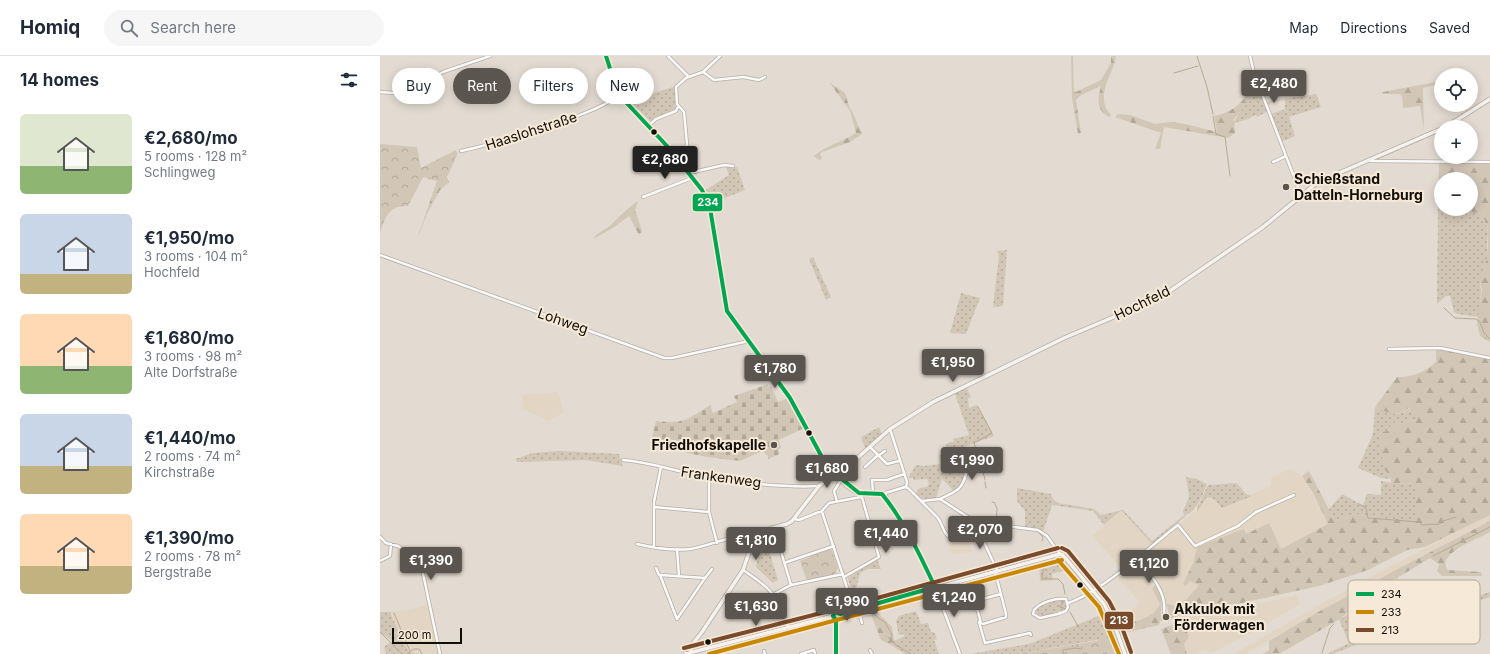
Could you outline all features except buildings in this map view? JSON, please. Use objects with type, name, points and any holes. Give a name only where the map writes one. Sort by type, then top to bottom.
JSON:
[{"type":"street","points":[[380,92],[394,93],[415,87],[443,72],[490,56]]},
{"type":"street","points":[[606,56],[610,68]]},
{"type":"street","points":[[668,56],[689,77]]},
{"type":"street","points":[[678,159],[685,151],[687,144],[684,112],[678,107],[676,87],[689,77],[703,72],[720,56]]},
{"type":"street","points":[[1250,56],[1254,73],[1301,195]]},
{"type":"street","points":[[703,72],[714,80],[743,77],[759,80],[765,77]]},
{"type":"street","points":[[1457,120],[1490,99]]},
{"type":"street","name":"Haaslohstraße","points":[[461,151],[481,147],[556,123],[600,108],[606,104]]},
{"type":"street","points":[[629,104],[678,159],[702,190],[710,208],[728,311],[790,398],[823,459],[834,470],[836,476],[861,496],[876,545],[879,556],[876,559],[844,575],[791,585],[774,594]]},
{"type":"street","points":[[649,125],[656,118],[676,111],[678,107]]},
{"type":"street","name":"Hochfeld","points":[[839,471],[890,429],[919,410],[1064,338],[1160,297],[1263,227],[1318,182],[1434,132]]},
{"type":"street","points":[[1273,162],[1286,156]]},
{"type":"street","points":[[1367,161],[1490,162]]},
{"type":"street","points":[[689,173],[724,165],[733,166]]},
{"type":"street","points":[[643,197],[692,177]]},
{"type":"street","name":"Lohweg","points":[[380,255],[664,358],[672,358],[749,341]]},
{"type":"street","points":[[1389,349],[1440,348],[1490,358]]},
{"type":"street","points":[[890,429],[899,461],[907,482],[906,487]]},
{"type":"street","points":[[870,447],[887,464],[899,461]]},
{"type":"street","points":[[865,468],[885,451]]},
{"type":"street","name":"Frankenweg","points":[[624,460],[709,478],[777,485],[819,486]]},
{"type":"street","points":[[922,501],[940,499],[960,489],[964,485],[968,468],[966,465],[958,466]]},
{"type":"street","points":[[654,547],[654,507],[661,467]]},
{"type":"street","points":[[690,653],[691,646],[743,570],[749,558],[753,538],[759,532],[787,524],[794,519],[819,486],[836,476],[839,471],[834,470]]},
{"type":"street","points":[[872,494],[872,480],[887,480],[904,474]]},
{"type":"street","points":[[709,478],[709,512],[717,543]]},
{"type":"street","points":[[837,502],[834,491],[841,480]]},
{"type":"street","points":[[794,519],[799,520],[822,513],[829,503],[872,494],[882,494],[906,487]]},
{"type":"street","points":[[906,487],[922,501],[928,510],[938,518],[948,536]]},
{"type":"street","points":[[882,494],[892,506],[924,563],[935,587],[960,654]]},
{"type":"street","points":[[1068,603],[1079,600],[1094,590],[1178,525],[1195,546],[1238,526],[1256,512],[1294,495]]},
{"type":"street","points":[[940,499],[949,503],[958,512],[976,524],[996,571],[1006,617],[983,624],[979,622]]},
{"type":"street","points":[[654,507],[709,512]]},
{"type":"street","points":[[822,513],[844,575],[854,609]]},
{"type":"street","points":[[976,524],[992,524],[1034,529],[1047,536],[1060,554],[1094,590],[1108,610],[1125,654]]},
{"type":"street","points":[[774,528],[791,585]]},
{"type":"street","points":[[876,545],[907,534]]},
{"type":"street","points":[[637,544],[677,550],[698,547],[745,536],[753,538]]},
{"type":"street","points":[[380,537],[391,544],[398,546],[421,564],[440,654]]},
{"type":"street","points":[[380,561],[390,556],[391,544]]},
{"type":"street","points":[[784,563],[834,546]]},
{"type":"street","points":[[677,550],[679,576]]},
{"type":"street","points":[[685,654],[788,626],[832,616],[835,612],[840,614],[1060,554]]},
{"type":"street","points":[[1137,558],[1156,582],[1165,606],[1164,612]]},
{"type":"street","points":[[656,568],[677,619],[712,569]]},
{"type":"street","points":[[743,570],[761,582],[774,594],[783,609],[788,626]]},
{"type":"street","points":[[660,575],[705,578]]},
{"type":"street","points":[[1000,594],[975,602],[985,643],[1030,633],[1031,635]]},
{"type":"street","points":[[1066,599],[1068,603],[1068,609],[1058,614],[1040,618],[1033,614],[1035,608],[1051,601],[1066,599]]},
{"type":"street","points":[[858,608],[862,623]]},
{"type":"street","points":[[836,654],[836,620],[840,619],[840,614]]},
{"type":"street","points":[[832,616],[836,620]]},
{"type":"street","points":[[800,654],[814,650],[815,654]]},
{"type":"street","points":[[870,650],[872,654]]},
{"type":"shaded area","points":[[558,392],[564,412],[549,421],[523,409],[522,395]]},
{"type":"shaded area","points":[[1289,469],[1302,476],[1329,524],[1281,549],[1246,534],[1244,529],[1195,558],[1186,582],[1188,584],[1190,581],[1200,585],[1187,599],[1175,606],[1166,603],[1158,581],[1155,581],[1150,585],[1160,604],[1157,610],[1146,619],[1133,622],[1130,619],[1128,614],[1140,602],[1116,576],[1123,570],[1092,536],[1120,512],[1122,512],[1154,546],[1195,511],[1197,512],[1207,497],[1214,499],[1222,508],[1271,486],[1271,478]]},
{"type":"shaded area","points":[[1490,515],[1490,521],[1378,580],[1364,580]]},
{"type":"shaded area","points":[[953,536],[956,540],[965,536],[972,552],[953,554],[948,538]]},
{"type":"shaded area","points":[[1348,589],[1348,596],[1245,654],[1233,654]]},
{"type":"shaded area","points":[[1297,595],[1300,604],[1251,633],[1211,653],[1203,649],[1196,654],[1187,654],[1184,644],[1189,637],[1174,624],[1173,621]]},
{"type":"shaded area","points":[[430,604],[440,654],[409,652],[391,615],[391,612],[412,609]]},
{"type":"green space","points":[[1071,56],[1073,56],[1074,91],[1076,92],[1101,80],[1111,63],[1111,56],[1116,56],[1104,95],[1106,108],[1111,115],[1109,117],[1101,110],[1099,95],[1101,86],[1081,95],[1076,100],[1081,133],[1078,134],[1072,98]]},
{"type":"green space","points":[[1252,74],[1254,75],[1259,88],[1252,93],[1249,102],[1234,119],[1235,133],[1228,138],[1164,127],[1160,149],[1155,149],[1161,133],[1115,117],[1118,114],[1130,115],[1155,124],[1171,122],[1217,132],[1214,116],[1229,111],[1242,101],[1248,91]]},
{"type":"green space","points":[[829,82],[845,93],[850,109],[862,134],[850,142],[822,152],[820,154],[822,159],[819,160],[814,156],[819,152],[856,133],[850,111]]},
{"type":"green space","points":[[1434,82],[1434,86],[1423,88],[1424,131],[1420,106],[1403,108],[1402,96],[1400,94],[1382,94],[1383,92]]},
{"type":"green space","points":[[676,86],[675,109],[650,121],[639,110],[635,110],[630,104],[654,104],[654,93]]},
{"type":"green space","points":[[1259,88],[1268,111],[1257,117],[1256,115],[1249,119],[1234,123],[1237,116]]},
{"type":"green space","points":[[1316,94],[1321,107],[1289,117],[1295,136],[1281,142],[1271,114],[1285,109],[1285,100],[1270,102],[1271,104],[1267,105],[1266,102]]},
{"type":"green space","points":[[1490,96],[1490,101],[1478,109],[1478,103]]},
{"type":"green space","points":[[1464,112],[1473,112],[1461,120],[1451,120]]},
{"type":"green space","points":[[1434,130],[1434,135],[1374,161],[1364,160]]},
{"type":"green space","points":[[380,144],[417,147],[421,168],[446,155],[458,152],[443,183],[422,175],[407,206],[401,206],[392,210],[386,218],[380,233]]},
{"type":"green space","points":[[456,150],[457,155],[447,177],[449,182],[440,190],[427,214],[417,239],[437,181],[423,177],[408,206],[396,207],[387,213],[416,171]]},
{"type":"green space","points":[[1490,163],[1490,342],[1480,336],[1477,324],[1482,289],[1480,282],[1488,255],[1488,232],[1483,215],[1479,213],[1478,172],[1439,172],[1439,164]]},
{"type":"green space","points":[[726,167],[737,167],[745,190],[710,204],[704,191],[729,175]]},
{"type":"green space","points":[[636,202],[638,202],[635,210],[642,231],[639,235],[629,216],[613,228],[593,239],[597,234],[611,225]]},
{"type":"green space","points":[[1479,213],[1483,215],[1488,233],[1488,255],[1480,283],[1481,290],[1479,317],[1457,314],[1454,312],[1450,296],[1446,296],[1437,304],[1438,216],[1478,216]]},
{"type":"green space","points":[[1007,250],[1003,306],[993,307],[999,256],[997,251]]},
{"type":"green space","points":[[813,257],[831,297],[826,300],[809,259]]},
{"type":"green space","points":[[961,293],[980,298],[966,334],[950,333]]},
{"type":"green space","points":[[1436,349],[1490,359],[1490,515],[1425,547],[1407,550],[1368,570],[1319,586],[1237,604],[1210,608],[1160,621],[1159,625],[1120,634],[1118,625],[1142,619],[1152,614],[1156,610],[1160,604],[1152,588],[1155,585],[1161,596],[1161,616],[1167,616],[1169,613],[1166,603],[1175,606],[1187,599],[1199,585],[1190,581],[1186,586],[1183,584],[1194,561],[1197,547],[1244,529],[1246,534],[1269,523],[1281,549],[1328,524],[1313,493],[1302,476],[1309,471],[1335,521],[1354,514],[1387,519],[1416,519],[1416,484],[1391,483],[1391,479],[1383,466],[1380,433],[1390,430],[1391,420],[1398,425],[1417,419],[1416,413],[1409,407],[1405,411],[1397,414],[1375,407],[1397,377],[1418,374],[1432,366],[1436,362]]},
{"type":"green space","points":[[768,384],[769,387],[771,386],[778,402],[788,398],[804,428],[779,440],[781,448],[778,450],[780,454],[768,459],[768,456],[762,451],[740,461],[707,457],[650,445],[656,421],[673,422],[685,420],[710,405],[713,413],[737,402],[734,396]]},
{"type":"green space","points":[[964,388],[967,389],[971,397],[968,398],[969,408],[977,405],[994,436],[958,449],[959,456],[952,463],[957,475],[965,467],[967,469],[962,486],[954,491],[942,479],[936,498],[923,499],[915,494],[920,488],[927,487],[929,483],[927,479],[913,480],[913,478],[908,478],[916,465],[924,466],[940,464],[939,455],[942,455],[942,450],[947,448],[946,444],[954,441],[953,439],[969,435],[955,394],[926,408],[893,429],[916,412]]},
{"type":"green space","points":[[1375,407],[1398,414],[1406,411],[1410,407],[1416,412],[1417,419],[1398,425],[1391,420],[1390,430],[1380,433],[1383,465],[1391,479],[1381,478],[1358,468],[1373,434]]},
{"type":"green space","points":[[879,427],[882,434],[865,448],[861,437]]},
{"type":"green space","points":[[559,451],[619,454],[623,466],[586,460],[517,462],[515,459],[533,453]]},
{"type":"green space","points":[[1186,477],[1197,479],[1207,484],[1195,507],[1184,516],[1183,511],[1189,497]]},
{"type":"green space","points":[[1381,481],[1416,484],[1417,519],[1387,519],[1354,514],[1335,521],[1329,509],[1342,494],[1362,505],[1367,494],[1381,495]]},
{"type":"green space","points":[[1237,483],[1246,494],[1252,496],[1222,508],[1214,499],[1207,497],[1197,512],[1197,508],[1208,485]]},
{"type":"green space","points":[[1017,488],[1051,494],[1053,499],[1058,503],[1094,509],[1101,515],[1123,510],[1152,541],[1183,516],[1186,516],[1152,544],[1122,511],[1104,525],[1093,511],[1052,505],[1043,532],[1038,529],[1025,527],[1025,511],[1017,501]]},
{"type":"green space","points":[[1490,521],[1490,532],[1453,552],[1445,562],[1447,570],[1481,572],[1482,576],[1442,576],[1437,571],[1439,564],[1430,558],[1392,580],[1378,580]]},
{"type":"green space","points":[[767,543],[778,580],[773,583],[756,567],[761,544]]},
{"type":"green space","points":[[831,548],[838,568],[834,575],[807,581],[800,561]]},
{"type":"green space","points":[[1061,558],[1070,569],[1052,574],[1053,580],[1040,581],[1039,563]]},
{"type":"green space","points":[[877,559],[881,569],[867,569],[860,573],[856,595],[853,596],[848,578]]},
{"type":"green space","points":[[1490,592],[1490,597],[1480,600],[1480,595]]},
{"type":"green space","points":[[1348,595],[1348,612],[1340,619],[1279,654],[1263,654],[1269,650],[1269,641]]},
{"type":"green space","points":[[1064,599],[1067,609],[1043,616],[1036,614],[1037,607]]},
{"type":"green space","points":[[869,609],[875,610],[892,627],[894,641],[891,645],[881,640]]},
{"type":"green space","points":[[916,611],[921,624],[928,623],[931,632],[934,632],[937,639],[934,640],[939,654],[905,654],[891,645],[894,641],[905,636],[903,634],[899,635],[896,621],[899,616]]},
{"type":"green space","points":[[380,612],[391,612],[391,615],[409,652],[419,654],[386,654],[384,647],[392,641],[380,632]]},
{"type":"green space","points":[[1106,613],[1109,617],[1114,633],[1102,639],[1018,654],[970,654],[1029,644]]},
{"type":"green space","points":[[1348,614],[1348,641],[1339,620]]},
{"type":"green space","points":[[1174,624],[1180,628],[1185,626],[1189,637],[1184,644],[1187,654],[1171,654],[1161,629]]},
{"type":"green space","points":[[1114,633],[1122,654],[1018,654],[1096,641]]},
{"type":"green space","points":[[1348,644],[1357,644],[1333,654],[1327,654]]},
{"type":"waterway","points":[[1197,56],[1207,87],[1213,114]]},
{"type":"waterway","points":[[1174,73],[1198,66]]},
{"type":"waterway","points":[[1213,116],[1216,134],[1225,137],[1230,176]]},
{"type":"waterway","points":[[1444,308],[1455,318],[1476,319],[1480,322],[1484,333],[1490,339]]},
{"type":"waterway","points":[[978,407],[992,433],[974,443],[980,461]]},
{"type":"waterway","points":[[981,463],[985,480]]},
{"type":"waterway","points":[[985,482],[986,488]]},
{"type":"waterway","points":[[995,504],[997,509],[996,521]]},
{"type":"waterway","points":[[1359,504],[1366,508],[1368,518],[1419,522],[1422,525],[1440,524],[1443,521],[1456,517]]},
{"type":"waterway","points":[[1433,556],[1490,527]]},
{"type":"waterway","points":[[1039,533],[1043,537],[1042,541]]},
{"type":"waterway","points":[[1044,564],[1042,579],[1058,579],[1063,584],[1065,594]]},
{"type":"waterway","points":[[1064,601],[1060,607],[1066,609]]},
{"type":"waterway","points":[[872,611],[878,618],[885,622],[892,635],[890,640]]},
{"type":"waterway","points":[[1070,612],[1079,628]]},
{"type":"waterway","points":[[394,613],[410,651]]},
{"type":"waterway","points":[[1322,653],[1330,628],[1334,624]]},
{"type":"waterway","points":[[380,632],[402,654]]},
{"type":"waterway","points":[[888,637],[896,645],[911,654]]},
{"type":"waterway","points":[[1063,654],[1063,650],[1075,648],[1081,649],[1082,647]]},
{"type":"waterway","points":[[407,654],[414,649],[419,649],[422,654]]},
{"type":"transit line","name":"234","points":[[606,56],[614,81],[622,98],[667,146],[702,190],[710,208],[727,311],[790,398],[823,459],[833,470]]},
{"type":"transit line","name":"234","points":[[838,476],[859,493],[882,494]]},
{"type":"transit line","name":"234","points":[[882,494],[904,527],[935,587]]},
{"type":"transit line","name":"213","points":[[684,648],[829,611],[835,606],[841,608],[1058,548]]},
{"type":"transit line","name":"213","points":[[1062,548],[1068,551],[1109,601],[1120,622],[1131,652]]},
{"type":"transit line","name":"233","points":[[1058,560],[1099,607],[1119,654]]},
{"type":"transit line","name":"233","points":[[709,654],[1062,560]]},
{"type":"transit line","name":"234","points":[[836,620],[833,616],[835,612],[840,614],[935,587]]},
{"type":"transit line","name":"234","points":[[836,620],[836,654]]},
{"type":"place","name":"Schießstand Datteln-Horneburg","points":[[1286,187]]},
{"type":"place","name":"Friedhofskapelle","points":[[774,445]]},
{"type":"place","name":"Akkulok mit Förderwagen","points":[[1166,617]]}]
